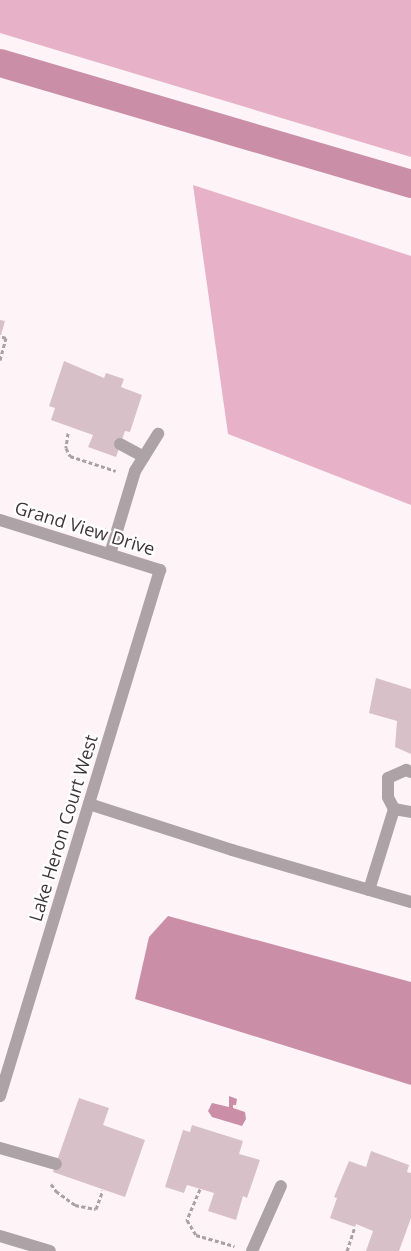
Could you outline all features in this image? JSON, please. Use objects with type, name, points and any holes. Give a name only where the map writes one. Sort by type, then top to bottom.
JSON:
[{"type":"street","points":[[110,554],[133,476],[158,434]]},
{"type":"street","points":[[120,444],[144,457]]},
{"type":"street","name":"Grand View Drive","points":[[0,520],[160,570]]},
{"type":"street","name":"Lake Heron Court West","points":[[0,1096],[160,570]]},
{"type":"street","points":[[369,890],[394,809],[388,797],[388,778],[406,770],[411,772]]},
{"type":"street","points":[[89,804],[232,850],[411,902]]},
{"type":"street","points":[[394,809],[411,812]]},
{"type":"street","points":[[0,1148],[51,1163]]},
{"type":"street","points":[[252,1251],[281,1186]]},
{"type":"street","points":[[0,1236],[50,1251]]},
{"type":"path","points":[[0,336],[6,338],[0,360]]},
{"type":"path","points":[[68,433],[66,448],[70,456],[133,476]]},
{"type":"path","points":[[51,1163],[45,1175],[56,1190],[75,1205],[96,1208],[104,1190]]},
{"type":"path","points":[[200,1189],[187,1220],[196,1235],[238,1248]]},
{"type":"path","points":[[347,1251],[355,1228]]},
{"type":"shaded area","points":[[0,0],[411,0],[411,157],[0,33]]},
{"type":"shaded area","points":[[193,185],[411,256],[411,505],[228,434]]},
{"type":"shaded area","points":[[168,916],[411,982],[411,1085],[135,999],[149,937]]},
{"type":"shaded area","points":[[229,1096],[237,1099],[236,1105],[233,1105],[233,1108],[245,1112],[246,1119],[242,1126],[212,1117],[208,1111],[212,1103],[229,1107]]},
{"type":"building","points":[[0,320],[5,321],[1,335],[0,335]]},
{"type":"building","points":[[64,361],[104,378],[106,373],[124,379],[121,387],[142,395],[130,432],[125,431],[116,457],[88,447],[93,435],[51,420],[55,408],[49,406]]},
{"type":"building","points":[[376,678],[411,689],[411,754],[395,747],[397,721],[369,713]]},
{"type":"building","points":[[79,1098],[109,1108],[103,1125],[145,1140],[125,1197],[53,1172]]},
{"type":"building","points":[[192,1125],[243,1141],[239,1154],[260,1160],[247,1198],[243,1196],[236,1220],[208,1211],[214,1193],[187,1185],[184,1193],[165,1187],[183,1130],[190,1132]]},
{"type":"building","points":[[371,1151],[409,1165],[407,1172],[411,1173],[411,1218],[399,1251],[366,1251],[373,1231],[356,1224],[355,1227],[330,1218],[337,1198],[334,1197],[349,1161],[366,1167]]},
{"type":"waterway","points":[[0,63],[411,184]]}]
